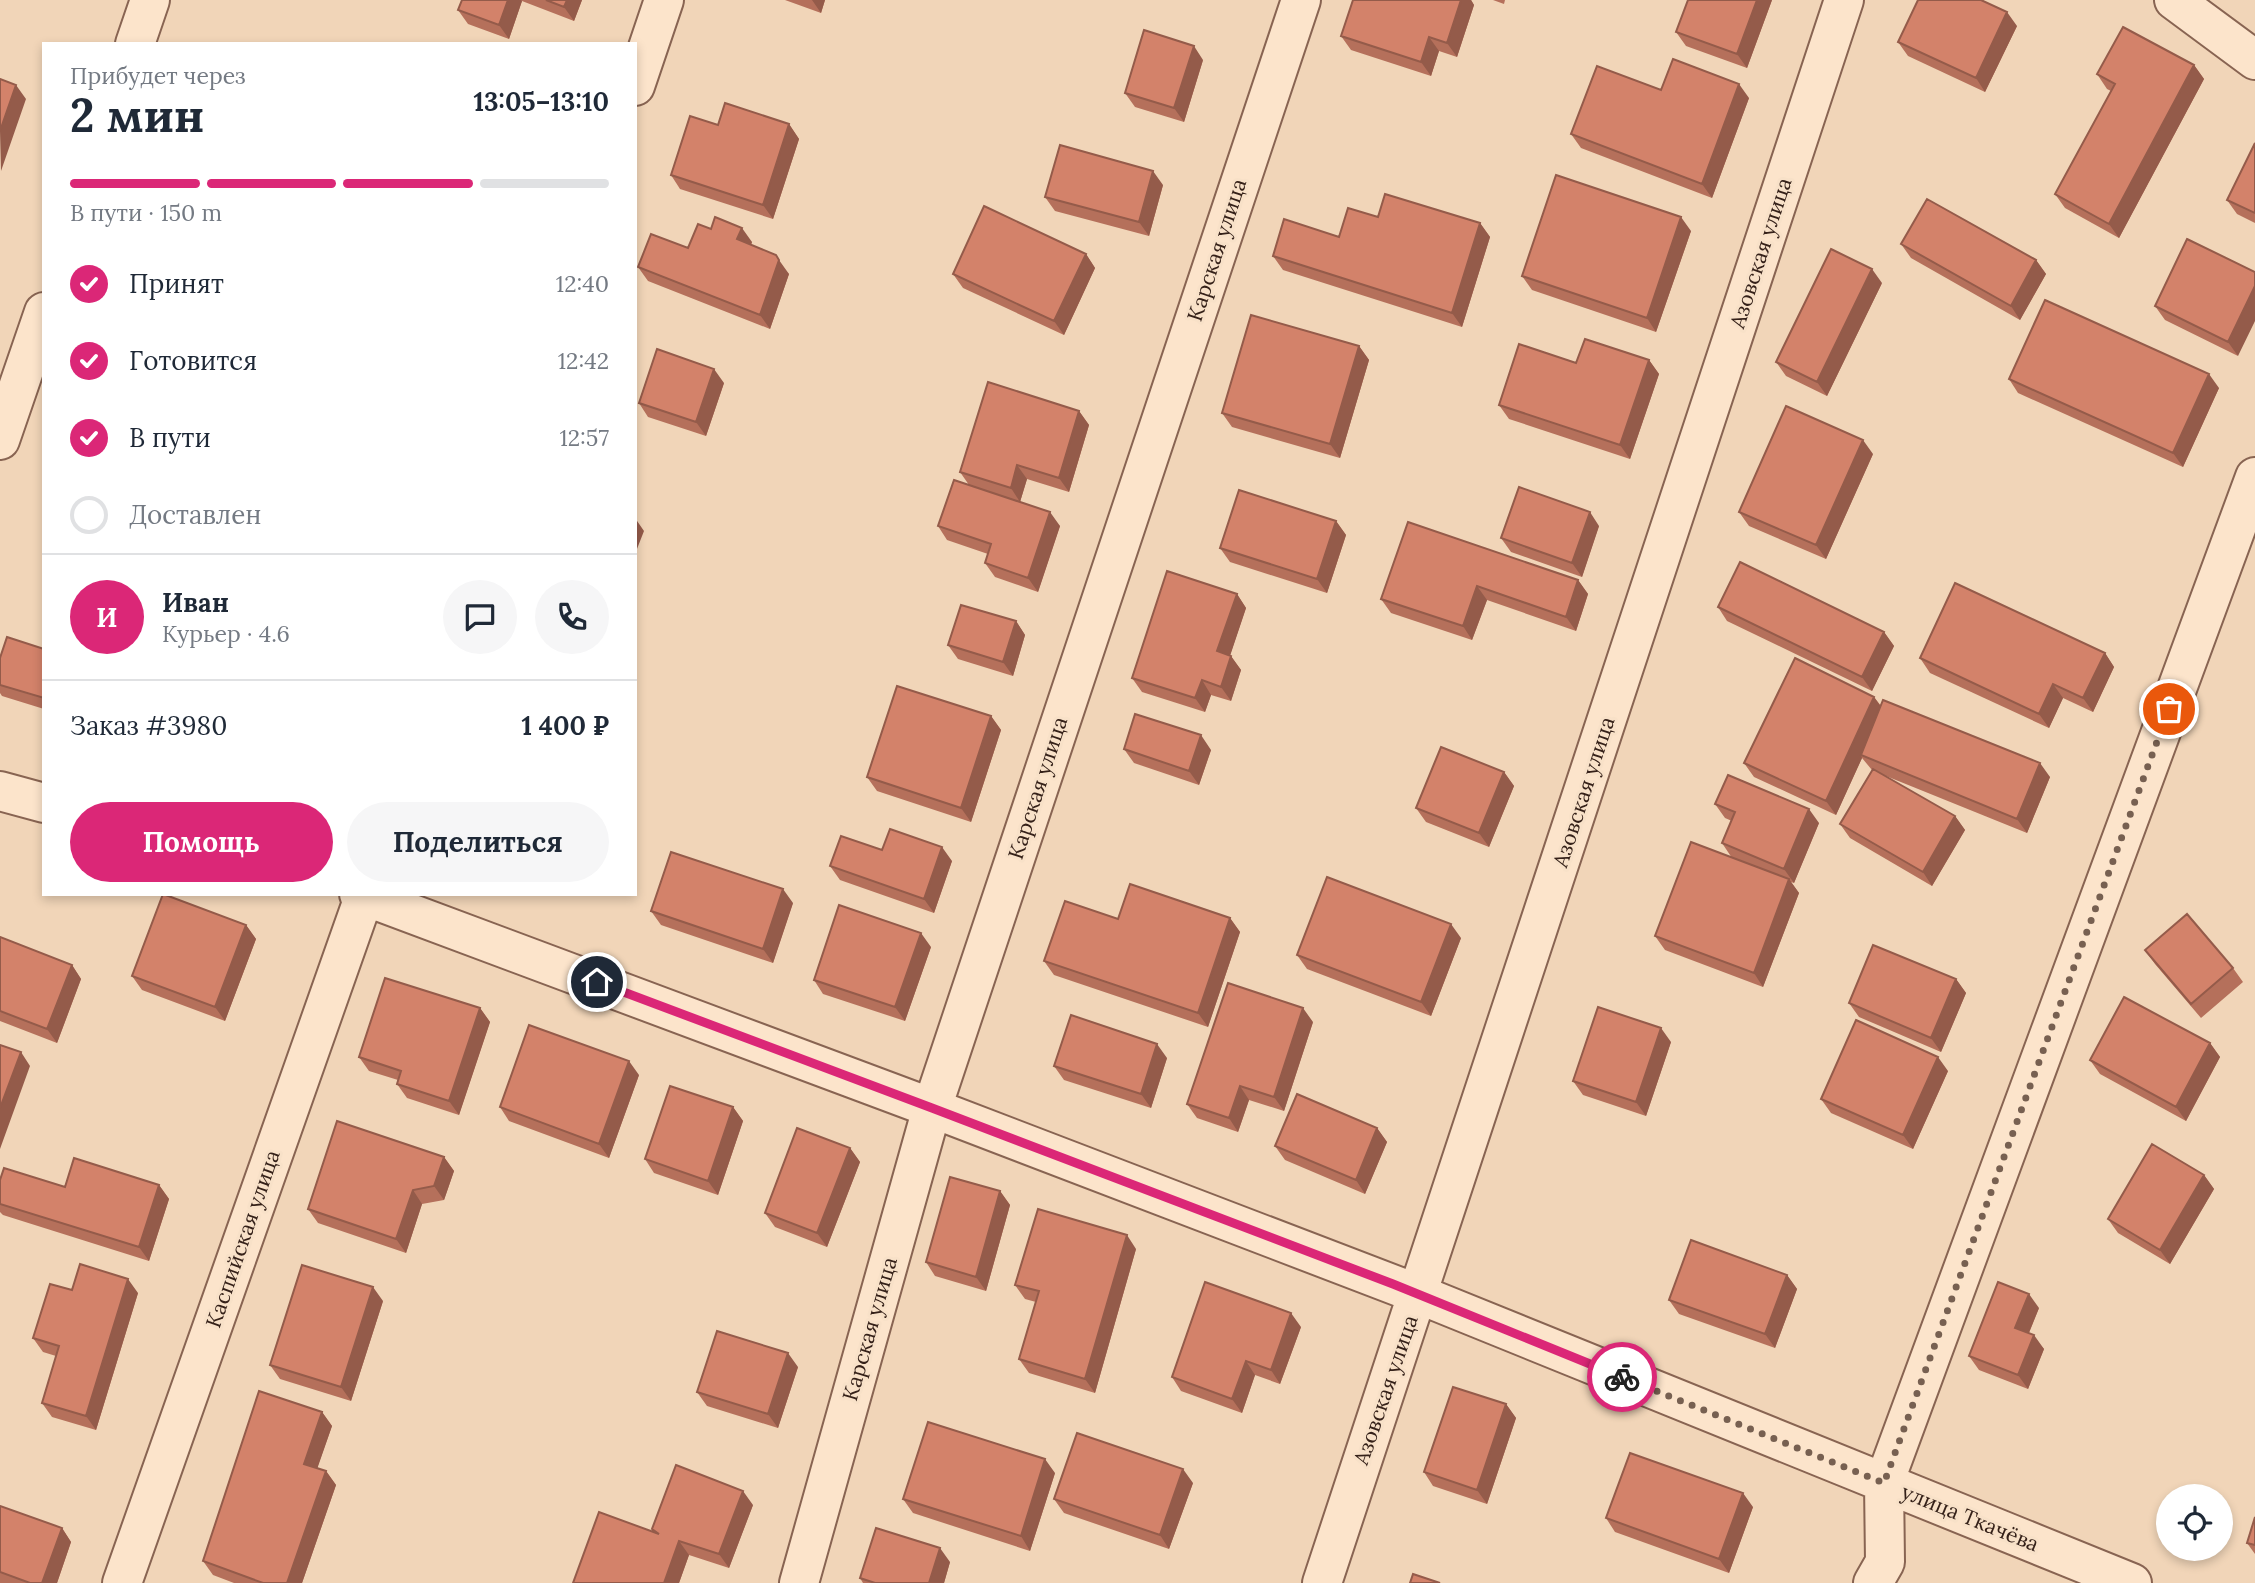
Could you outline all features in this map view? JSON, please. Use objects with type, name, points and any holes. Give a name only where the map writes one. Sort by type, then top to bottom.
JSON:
[{"type":"street","points":[[136,42],[150,0]]},
{"type":"street","points":[[637,80],[664,0]]},
{"type":"street","name":"Карская улица","points":[[799,1583],[932,1108],[1301,0]]},
{"type":"street","name":"Азовская улица","points":[[1322,1583],[1844,0]]},
{"type":"street","points":[[2174,0],[2255,61]]},
{"type":"street","points":[[0,440],[42,318]]},
{"type":"street","points":[[1873,1583],[1885,1562],[1884,1483],[2255,477]]},
{"type":"street","points":[[0,791],[42,802]]},
{"type":"street","name":"Каспийская улица","points":[[122,1583],[363,896]]},
{"type":"street","name":"улица Ткачёва","points":[[366,896],[1419,1294],[2132,1583]]},
{"type":"building","points":[[462,0],[508,0],[499,25],[458,10]]},
{"type":"building","points":[[546,0],[567,0],[564,7]]},
{"type":"building","points":[[1353,0],[1461,0],[1447,43],[1429,37],[1421,62],[1341,36]]},
{"type":"building","points":[[1688,0],[1757,0],[1737,54],[1676,32]]},
{"type":"building","points":[[1918,0],[1981,0],[2007,12],[1976,78],[1898,42]]},
{"type":"building","points":[[2123,27],[2194,65],[2109,224],[2055,194],[2115,84],[2097,74]]},
{"type":"building","points":[[1144,30],[1194,46],[1174,108],[1125,93]]},
{"type":"building","points":[[1673,59],[1739,84],[1702,184],[1571,134],[1597,66],[1661,90]]},
{"type":"building","points":[[0,79],[16,85],[0,131]]},
{"type":"building","points":[[725,103],[789,124],[763,205],[671,175],[690,116],[718,125]]},
{"type":"building","points":[[2255,143],[2255,213],[2227,200]]},
{"type":"building","points":[[1060,145],[1153,171],[1139,222],[1045,197]]},
{"type":"building","points":[[1556,175],[1681,217],[1647,318],[1522,276]]},
{"type":"building","points":[[1385,194],[1480,223],[1452,313],[1273,256],[1284,219],[1339,237],[1348,208],[1378,217]]},
{"type":"building","points":[[1927,199],[2036,260],[2011,306],[1901,244]]},
{"type":"building","points":[[984,206],[1086,254],[1054,321],[953,274]]},
{"type":"building","points":[[715,217],[742,228],[737,239],[776,255],[779,260],[760,315],[638,267],[651,234],[688,248],[698,224],[711,229]]},
{"type":"building","points":[[2187,239],[2255,272],[2255,286],[2228,342],[2155,306]]},
{"type":"building","points":[[1831,249],[1872,269],[1817,382],[1776,362]]},
{"type":"building","points":[[2045,300],[2209,374],[2173,453],[2009,379]]},
{"type":"building","points":[[1251,315],[1359,346],[1330,444],[1222,413]]},
{"type":"building","points":[[1585,339],[1649,360],[1620,445],[1499,405],[1519,344],[1576,363]]},
{"type":"building","points":[[657,349],[714,369],[696,422],[639,403]]},
{"type":"building","points":[[988,382],[1079,411],[1059,478],[1017,465],[1011,488],[960,472]]},
{"type":"building","points":[[1786,406],[1863,440],[1816,545],[1739,512]]},
{"type":"building","points":[[954,480],[1050,512],[1028,578],[985,563],[991,544],[938,526]]},
{"type":"building","points":[[1519,487],[1590,512],[1572,563],[1501,538]]},
{"type":"building","points":[[1239,490],[1336,521],[1317,579],[1220,548]]},
{"type":"building","points":[[1408,522],[1578,580],[1566,617],[1477,586],[1463,626],[1381,599]]},
{"type":"building","points":[[1740,562],[1884,632],[1862,677],[1718,607]]},
{"type":"building","points":[[1167,571],[1237,594],[1217,651],[1231,656],[1221,687],[1202,680],[1195,698],[1132,678]]},
{"type":"building","points":[[1955,583],[2105,653],[2083,698],[2053,684],[2039,714],[1920,658]]},
{"type":"building","points":[[961,605],[1016,621],[1003,662],[948,645]]},
{"type":"building","points":[[7,637],[42,648],[42,697],[0,685],[0,658]]},
{"type":"building","points":[[1795,658],[1874,697],[1826,801],[1744,763]]},
{"type":"building","points":[[897,686],[991,716],[961,808],[867,777]]},
{"type":"building","points":[[1883,700],[2040,763],[2017,819],[1861,755]]},
{"type":"building","points":[[1135,714],[1201,735],[1189,771],[1124,749]]},
{"type":"building","points":[[1441,747],[1504,772],[1479,833],[1416,808]]},
{"type":"building","points":[[1873,769],[1955,816],[1923,872],[1840,824]]},
{"type":"building","points":[[1728,775],[1809,809],[1784,869],[1722,843],[1735,812],[1715,804]]},
{"type":"building","points":[[890,829],[942,847],[924,899],[830,866],[841,836],[882,850]]},
{"type":"building","points":[[1691,842],[1789,879],[1754,973],[1655,936]]},
{"type":"building","points":[[671,852],[783,889],[763,949],[651,911]]},
{"type":"building","points":[[1327,877],[1451,924],[1421,1002],[1297,955]]},
{"type":"building","points":[[1130,884],[1230,918],[1198,1013],[1044,961],[1065,901],[1118,919]]},
{"type":"building","points":[[162,896],[246,925],[215,1007],[132,976]]},
{"type":"building","points":[[839,905],[921,933],[895,1007],[814,980]]},
{"type":"building","points":[[2187,914],[2233,968],[2191,1004],[2145,950]]},
{"type":"building","points":[[0,937],[72,965],[47,1029],[0,1011]]},
{"type":"building","points":[[1873,945],[1956,979],[1931,1038],[1849,1003]]},
{"type":"building","points":[[385,978],[480,1008],[449,1101],[397,1084],[401,1071],[359,1057]]},
{"type":"building","points":[[1228,983],[1303,1008],[1274,1097],[1240,1086],[1229,1118],[1187,1104]]},
{"type":"building","points":[[2124,997],[2210,1043],[2176,1107],[2090,1060]]},
{"type":"building","points":[[1598,1007],[1661,1028],[1636,1102],[1573,1081]]},
{"type":"building","points":[[1071,1015],[1157,1044],[1141,1094],[1054,1066]]},
{"type":"building","points":[[1856,1020],[1938,1057],[1903,1135],[1821,1099]]},
{"type":"building","points":[[529,1025],[629,1061],[599,1144],[500,1107]]},
{"type":"building","points":[[0,1045],[21,1052],[0,1108]]},
{"type":"building","points":[[670,1086],[733,1107],[708,1181],[645,1159]]},
{"type":"building","points":[[1297,1094],[1377,1128],[1356,1180],[1275,1146]]},
{"type":"building","points":[[337,1121],[444,1157],[434,1186],[413,1190],[396,1239],[308,1209]]},
{"type":"building","points":[[797,1128],[850,1148],[817,1233],[765,1213]]},
{"type":"building","points":[[2152,1144],[2204,1175],[2160,1250],[2108,1219]]},
{"type":"building","points":[[74,1158],[159,1185],[139,1247],[0,1204],[0,1180],[4,1168],[65,1187]]},
{"type":"building","points":[[950,1177],[1000,1191],[976,1277],[926,1262]]},
{"type":"building","points":[[1038,1209],[1127,1235],[1085,1379],[1019,1359],[1039,1291],[1015,1285]]},
{"type":"building","points":[[1691,1240],[1787,1275],[1765,1334],[1669,1300]]},
{"type":"building","points":[[80,1264],[128,1279],[86,1416],[42,1403],[59,1346],[33,1338],[50,1284],[72,1290]]},
{"type":"building","points":[[302,1265],[373,1287],[341,1387],[270,1365]]},
{"type":"building","points":[[1205,1282],[1291,1313],[1271,1370],[1246,1361],[1232,1399],[1172,1377]]},
{"type":"building","points":[[1998,1282],[2029,1294],[2015,1328],[2034,1335],[2018,1375],[1969,1356]]},
{"type":"building","points":[[717,1331],[788,1353],[768,1414],[697,1392]]},
{"type":"building","points":[[1453,1387],[1506,1404],[1477,1490],[1424,1472]]},
{"type":"building","points":[[259,1391],[322,1412],[304,1464],[326,1471],[287,1583],[263,1583],[203,1561]]},
{"type":"building","points":[[928,1422],[1045,1459],[1021,1536],[903,1499]]},
{"type":"building","points":[[1077,1433],[1183,1469],[1160,1535],[1054,1499]]},
{"type":"building","points":[[1630,1453],[1743,1493],[1719,1559],[1606,1518]]},
{"type":"building","points":[[676,1465],[743,1491],[719,1554],[679,1541],[664,1583],[573,1583],[599,1512],[659,1534],[652,1529]]},
{"type":"building","points":[[0,1506],[62,1528],[42,1583],[30,1583],[0,1572]]},
{"type":"building","points":[[2255,1517],[2255,1545],[2247,1543]]},
{"type":"building","points":[[876,1528],[940,1548],[929,1583],[875,1583],[860,1578]]},
{"type":"building","points":[[1413,1574],[1440,1583],[1410,1583]]},
{"type":"way so far","points":[[1622,1377],[1884,1483],[2169,709]]},
{"type":"route","points":[[597,982],[1393,1284],[1622,1377]]}]
